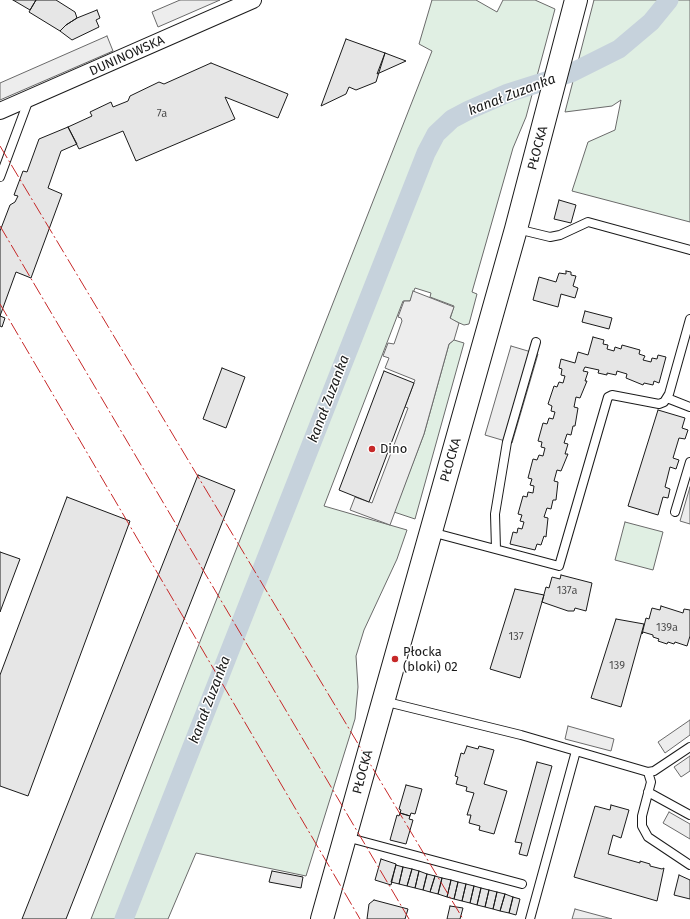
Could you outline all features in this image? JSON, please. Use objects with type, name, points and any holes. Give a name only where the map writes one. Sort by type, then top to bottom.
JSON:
[{"type":"street","name":"DUNINOWSKA","points":[[0,111],[253,0]]},
{"type":"street","name":"PŁOCKA","points":[[322,919],[516,229],[576,0]]},
{"type":"lane","points":[[0,177],[29,99]]},
{"type":"lane","points":[[516,229],[550,237],[560,236],[588,222],[690,250]]},
{"type":"lane","points":[[431,532],[559,566],[608,397],[612,395],[659,404],[667,398],[690,319]]},
{"type":"lane","points":[[496,549],[495,514],[507,442],[536,342]]},
{"type":"lane","points":[[667,398],[690,407]]},
{"type":"lane","points":[[675,512],[690,462]]},
{"type":"lane","points":[[383,700],[576,751],[648,772],[654,771],[690,747]]},
{"type":"lane","points":[[530,919],[576,751]]},
{"type":"lane","points":[[648,772],[651,782],[642,816],[642,826],[648,837],[690,865]]},
{"type":"lane","points":[[648,792],[690,816]]},
{"type":"lane","points":[[345,837],[522,884]]},
{"type":"green space","points":[[432,0],[476,0],[497,12],[503,0],[535,0],[555,9],[526,117],[513,148],[472,292],[477,294],[469,324],[464,325],[450,319],[454,306],[430,297],[431,293],[415,288],[410,301],[403,301],[324,506],[407,530],[397,559],[364,630],[356,656],[358,687],[355,719],[306,876],[196,853],[168,919],[91,919],[432,51],[419,44]]},
{"type":"green space","points":[[594,0],[690,0],[690,222],[572,191],[588,142],[615,130],[621,100],[612,106],[565,112]]},
{"type":"green space","points":[[454,340],[464,343],[415,519],[394,512],[424,434],[449,344]]},
{"type":"green space","points":[[625,522],[663,532],[653,570],[615,560]]},
{"type":"shaded area","points":[[180,0],[220,0],[158,27],[152,12]]},
{"type":"shaded area","points":[[107,36],[113,51],[0,100],[0,83]]},
{"type":"shaded area","points":[[413,291],[454,307],[450,318],[459,323],[454,340],[449,344],[424,434],[390,525],[350,510],[355,497],[372,503],[408,408],[405,407],[415,380],[385,368],[389,358],[383,356],[388,343],[394,344],[402,321],[401,318],[398,317],[404,301],[410,301]]},
{"type":"shaded area","points":[[511,346],[538,354],[512,443],[485,435]]},
{"type":"shaded area","points":[[690,487],[690,524],[680,521]]},
{"type":"shaded area","points":[[690,720],[690,735],[665,753],[658,742]]},
{"type":"shaded area","points":[[568,726],[614,739],[611,751],[565,739]]},
{"type":"shaded area","points":[[690,756],[690,771],[681,777],[674,767]]},
{"type":"shaded area","points":[[669,812],[690,824],[690,839],[663,823]]},
{"type":"shaded area","points":[[575,909],[612,919],[572,919]]},
{"type":"building","points":[[13,0],[36,0],[30,10]]},
{"type":"building","points":[[36,0],[56,0],[75,12],[77,18],[60,31],[29,12]]},
{"type":"building","points":[[97,10],[100,18],[96,20],[99,27],[72,40],[60,31],[77,18]]},
{"type":"building","points":[[346,39],[385,53],[376,82],[356,90],[349,87],[346,94],[321,106]]},
{"type":"building","points":[[385,53],[406,61],[377,74]]},
{"type":"building","points":[[211,63],[288,94],[278,118],[225,97],[235,119],[136,161],[123,131],[79,149],[68,127],[92,116],[90,112],[111,102],[113,107],[128,101],[130,96],[159,82],[164,84]]},
{"type":"building","points":[[68,127],[77,144],[61,151],[48,188],[62,194],[31,278],[16,272],[0,316],[0,231],[10,205],[15,202],[18,196],[14,195],[23,171],[27,172],[39,139]]},
{"type":"building","points":[[559,200],[576,205],[571,223],[554,219]]},
{"type":"building","points":[[566,271],[571,272],[571,275],[576,276],[573,286],[578,288],[575,298],[561,294],[558,307],[533,300],[539,277],[556,282],[559,273],[566,274]]},
{"type":"building","points":[[585,311],[612,318],[609,329],[582,322]]},
{"type":"building","points":[[0,316],[5,318],[2,327],[0,326]]},
{"type":"building","points":[[593,337],[604,340],[603,344],[608,345],[607,349],[614,351],[615,347],[621,349],[622,345],[640,350],[639,354],[645,356],[643,360],[651,362],[652,358],[657,359],[658,355],[666,357],[659,383],[654,381],[653,385],[644,383],[643,385],[626,378],[627,374],[617,371],[616,375],[607,373],[607,375],[598,373],[599,370],[585,367],[583,371],[588,372],[585,381],[587,381],[580,398],[576,397],[574,407],[578,408],[575,426],[573,426],[571,435],[567,434],[564,443],[568,444],[565,454],[568,454],[561,471],[557,470],[554,481],[558,482],[556,500],[553,500],[551,509],[547,508],[544,517],[548,518],[546,537],[544,536],[541,545],[537,544],[535,550],[510,544],[513,532],[517,533],[518,528],[522,529],[524,522],[520,521],[522,515],[518,514],[523,496],[527,497],[528,492],[533,493],[534,486],[530,485],[532,479],[528,478],[533,459],[537,460],[539,455],[543,456],[545,448],[541,447],[542,442],[538,441],[543,423],[547,424],[549,418],[553,419],[555,412],[551,411],[552,406],[548,404],[554,386],[557,387],[559,382],[563,383],[565,376],[561,375],[562,369],[559,368],[561,359],[575,363],[578,352],[588,355]]},
{"type":"building","points":[[222,368],[245,377],[226,428],[203,419]]},
{"type":"building","name":"Dino","points":[[384,371],[414,383],[369,502],[339,490]]},
{"type":"building","points":[[658,410],[685,418],[682,428],[688,430],[685,439],[679,438],[673,458],[679,460],[676,469],[670,467],[665,487],[670,489],[668,498],[663,497],[658,515],[628,506]]},
{"type":"building","points":[[198,475],[235,490],[66,919],[22,919]]},
{"type":"building","points":[[67,497],[130,521],[28,796],[0,786],[0,675]]},
{"type":"building","points":[[0,552],[20,559],[0,612]]},
{"type":"building","points":[[561,575],[592,583],[586,611],[575,608],[574,611],[568,611],[542,602],[546,587],[549,588],[552,577],[560,579]]},
{"type":"building","points":[[515,589],[544,595],[520,678],[490,669]]},
{"type":"building","points":[[661,606],[683,613],[684,609],[690,610],[690,636],[687,646],[675,642],[674,644],[668,642],[667,644],[658,641],[659,639],[653,637],[653,635],[643,632],[642,634],[646,618],[649,619],[652,608],[660,610]]},
{"type":"building","points":[[616,619],[644,624],[621,707],[591,698]]},
{"type":"building","points":[[467,746],[478,749],[479,746],[494,750],[484,784],[507,791],[494,834],[479,830],[480,826],[469,823],[471,815],[467,815],[474,793],[466,791],[467,787],[456,784],[458,777],[455,776],[461,753],[464,754]]},
{"type":"building","points":[[537,762],[552,766],[527,856],[519,854],[522,843],[515,842]]},
{"type":"building","points":[[406,785],[422,789],[415,814],[411,813],[410,816],[400,813],[401,810],[399,809]]},
{"type":"building","points":[[611,805],[629,810],[621,838],[613,835],[608,854],[640,863],[640,861],[650,864],[650,866],[662,869],[664,868],[657,901],[574,877],[595,806],[610,810]]},
{"type":"building","points":[[400,813],[410,816],[409,819],[413,820],[406,844],[390,840],[397,815],[399,816]]},
{"type":"building","points":[[381,859],[396,864],[391,885],[375,880]]},
{"type":"building","points":[[396,865],[403,867],[399,884],[391,882]]},
{"type":"building","points":[[403,867],[412,869],[407,886],[399,884]]},
{"type":"building","points":[[412,869],[419,871],[415,888],[407,886]]},
{"type":"building","points":[[272,871],[303,877],[301,888],[269,882]]},
{"type":"building","points":[[419,871],[427,874],[423,890],[415,888]]},
{"type":"building","points":[[427,874],[435,876],[430,892],[423,890]]},
{"type":"building","points":[[679,875],[690,880],[690,899],[674,895]]},
{"type":"building","points":[[435,876],[442,878],[438,894],[430,892]]},
{"type":"building","points":[[442,878],[451,880],[447,897],[438,894]]},
{"type":"building","points":[[451,880],[458,882],[454,899],[447,897]]},
{"type":"building","points":[[458,882],[466,884],[462,901],[454,899]]},
{"type":"building","points":[[466,884],[474,886],[470,903],[462,901]]},
{"type":"building","points":[[474,886],[481,888],[477,905],[470,903]]},
{"type":"building","points":[[481,888],[489,890],[485,907],[477,905]]},
{"type":"building","points":[[489,890],[497,892],[493,909],[485,907]]},
{"type":"building","points":[[497,892],[505,894],[500,911],[493,909]]},
{"type":"building","points":[[505,894],[513,897],[509,913],[500,911]]},
{"type":"building","points":[[513,897],[520,899],[516,915],[509,913]]},
{"type":"building","points":[[374,900],[408,909],[405,919],[367,919],[369,904]]},
{"type":"building","points":[[450,906],[463,908],[460,919],[447,919]]},
{"type":"waterway","name":"kanał Zuzanka","points":[[124,919],[426,153],[436,134],[452,119],[469,110],[508,93],[571,73],[619,49],[651,22],[669,0]]},
{"type":"power","points":[[0,146],[463,919]]},
{"type":"power","points":[[0,226],[409,919]]},
{"type":"power","points":[[0,304],[360,919]]},
{"type":"place","name":"Dino","points":[[372,449]]},
{"type":"place","name":"Płocka (bloki) 02","points":[[395,659]]}]
